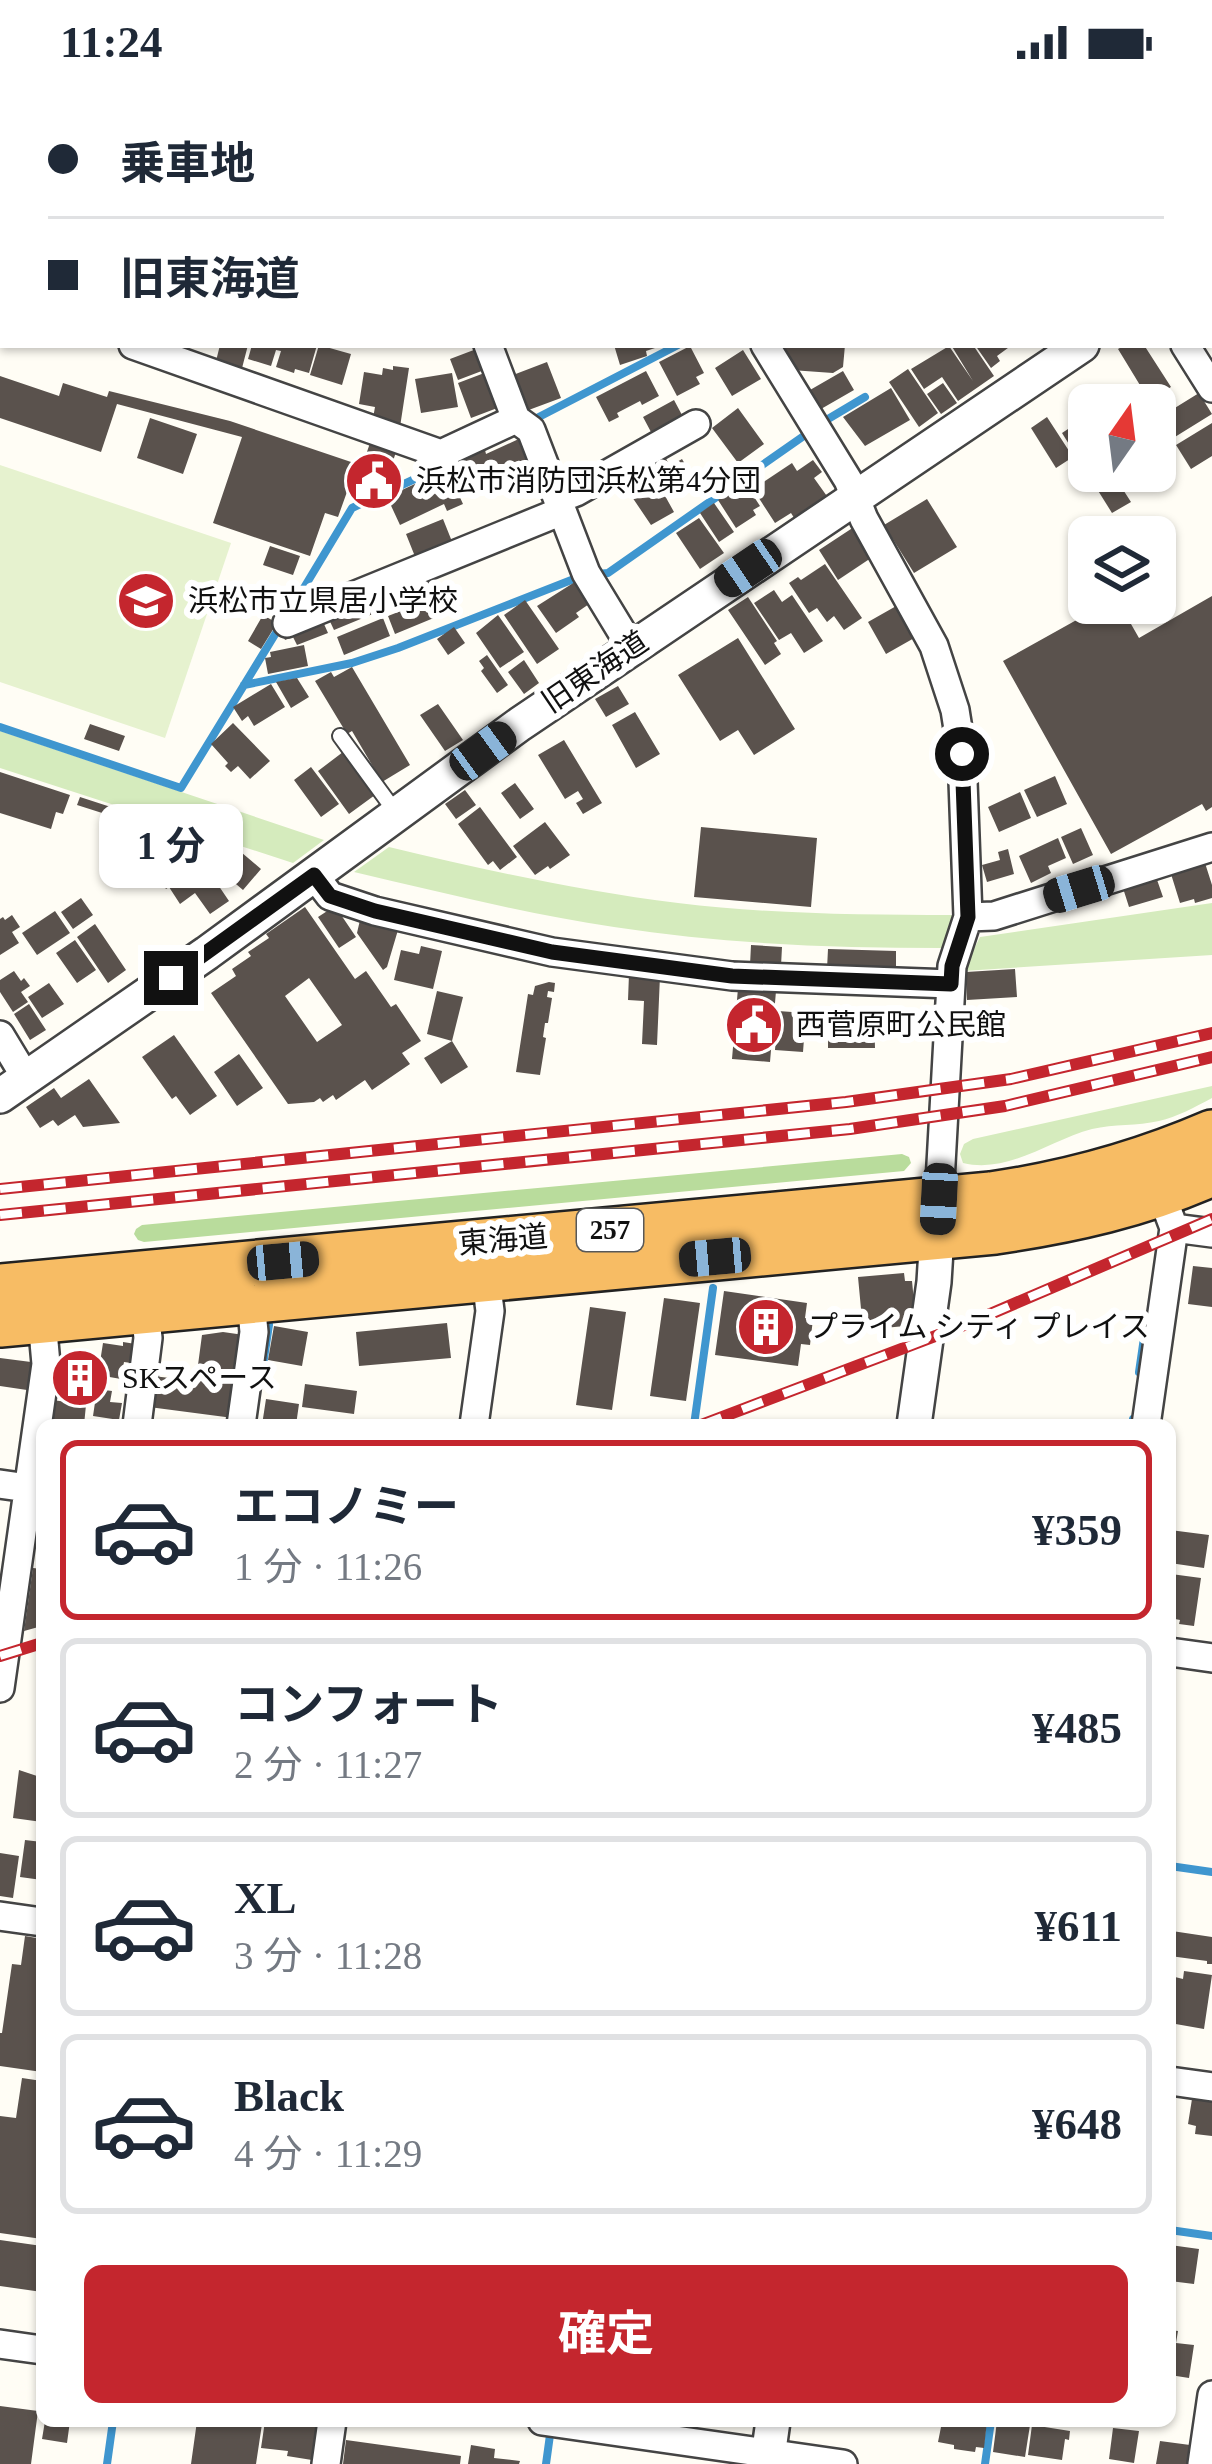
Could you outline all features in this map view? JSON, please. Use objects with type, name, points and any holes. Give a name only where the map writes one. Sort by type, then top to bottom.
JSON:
[{"type":"highway","name":"東海道","points":[[21,1322],[486,1279],[938,1218],[991,1195],[1069,1182],[1212,1133]]},
{"type":"highway","name":"東海道","points":[[0,1287],[938,1218],[995,1231],[1077,1217],[1167,1210],[1212,1173]]},
{"type":"street","points":[[141,348],[441,454],[516,418]]},
{"type":"street","points":[[489,348],[516,418],[531,430],[586,573],[631,647]]},
{"type":"street","points":[[767,348],[849,481],[924,626],[950,688],[962,754],[968,917],[952,966],[934,1282],[915,1419]]},
{"type":"street","name":"旧東海道","points":[[13,1087],[631,647],[1078,348]]},
{"type":"street","points":[[1187,348],[1212,388]]},
{"type":"street","points":[[286,623],[560,505],[696,424]]},
{"type":"street","points":[[968,917],[994,916],[1212,847]]},
{"type":"street","points":[[314,875],[330,896],[375,911],[552,952],[732,976],[951,984]]},
{"type":"street","points":[[0,1035],[13,1087]]},
{"type":"street","points":[[1147,1419],[1167,1210],[1212,1233]]},
{"type":"street","points":[[474,1419],[490,1311],[486,1279]]},
{"type":"street","points":[[242,1419],[254,1333],[251,1300]]},
{"type":"street","points":[[138,1419],[148,1338],[145,1310]]},
{"type":"street","points":[[21,1322],[46,1364],[36,1419]]},
{"type":"street","points":[[0,1688],[36,1420]]},
{"type":"street","points":[[1176,1653],[1212,1658]]},
{"type":"street","points":[[0,1916],[36,1921]]},
{"type":"street","points":[[1176,2082],[1212,2087]]},
{"type":"street","points":[[0,2344],[36,2349]]},
{"type":"street","points":[[1202,2464],[1212,2396]]},
{"type":"street","points":[[326,2464],[331,2427]]},
{"type":"street","points":[[585,2427],[769,2446],[844,2464]]},
{"type":"street","points":[[639,2464],[643,2435]]},
{"type":"lane","points":[[340,736],[397,814]]},
{"type":"green space","points":[[0,465],[231,543],[165,738],[0,682]]},
{"type":"green space","points":[[0,731],[324,840],[293,863],[0,768]]},
{"type":"green space","points":[[389,847],[533,879],[678,903],[781,912],[953,915],[942,948],[778,944],[655,933],[516,909],[354,872]]},
{"type":"green space","points":[[1212,903],[1212,955],[963,971],[980,937]]},
{"type":"green space","points":[[1212,1086],[1212,1098],[1166,1119],[1092,1129],[997,1164],[963,1163],[960,1154],[973,1139]]},
{"type":"green space","points":[[902,1154],[911,1163],[904,1171],[144,1242],[134,1234],[142,1225]]},
{"type":"building","points":[[219,348],[247,348],[241,372],[215,365]]},
{"type":"building","points":[[251,348],[316,348],[309,373],[276,367],[281,351],[276,350],[271,366],[248,359]]},
{"type":"building","points":[[318,348],[351,354],[342,385],[310,375]]},
{"type":"building","points":[[479,348],[487,369],[458,380],[450,359]]},
{"type":"building","points":[[615,348],[655,348],[646,351],[647,356],[620,365]]},
{"type":"building","points":[[691,348],[704,373],[696,377],[700,384],[677,396],[659,362]]},
{"type":"building","points":[[786,348],[845,348],[843,367],[833,373],[791,370]]},
{"type":"building","points":[[950,348],[973,381],[953,348],[975,348],[994,376],[958,401],[942,377],[924,389],[911,369]]},
{"type":"building","points":[[977,348],[1008,348],[997,356],[1000,361],[991,368]]},
{"type":"building","points":[[1146,348],[1169,384],[1139,384],[1118,349]]},
{"type":"building","points":[[743,350],[761,379],[732,396],[715,368]]},
{"type":"building","points":[[547,362],[561,398],[526,411],[513,375]]},
{"type":"building","points":[[393,366],[409,368],[400,427],[373,418],[375,407],[359,404],[364,372],[382,375],[383,368],[393,370]]},
{"type":"building","points":[[908,369],[938,413],[919,427],[889,382]]},
{"type":"building","points":[[646,371],[659,396],[642,405],[640,401],[609,422],[596,397]]},
{"type":"building","points":[[843,371],[854,390],[821,409],[810,390]]},
{"type":"building","points":[[487,372],[500,407],[471,418],[458,383]]},
{"type":"building","points":[[452,373],[458,407],[421,413],[415,379]]},
{"type":"building","points":[[0,376],[59,396],[63,383],[107,397],[109,391],[230,421],[357,464],[338,517],[325,513],[310,556],[213,523],[242,437],[117,404],[101,452],[0,418]]},
{"type":"building","points":[[943,383],[957,403],[941,414],[927,394]]},
{"type":"building","points":[[891,388],[910,420],[865,446],[843,417]]},
{"type":"building","points":[[1199,393],[1212,414],[1176,436],[1176,407]]},
{"type":"building","points":[[674,400],[682,415],[651,432],[643,417]]},
{"type":"building","points":[[738,408],[764,444],[738,463],[712,428]]},
{"type":"building","points":[[1047,417],[1068,449],[1068,460],[1056,468],[1031,428]]},
{"type":"building","points":[[150,418],[197,434],[183,474],[137,458]]},
{"type":"building","points":[[1212,423],[1212,456],[1191,469],[1176,445]]},
{"type":"building","points":[[523,437],[541,477],[517,488],[513,480],[485,493],[481,484],[470,488],[457,462]]},
{"type":"building","points":[[370,443],[396,452],[384,488],[374,485],[359,501],[351,499]]},
{"type":"building","points":[[664,455],[670,466],[682,459],[696,483],[669,498],[655,474],[663,470],[657,460]]},
{"type":"building","points":[[813,460],[822,472],[814,478],[829,499],[796,521],[791,513],[775,523],[753,489],[792,463],[797,471]]},
{"type":"building","points":[[447,469],[463,504],[447,511],[444,504],[400,525],[387,497]]},
{"type":"building","points":[[654,476],[674,512],[651,525],[628,491]]},
{"type":"building","points":[[745,483],[760,506],[753,510],[756,515],[736,528],[718,500]]},
{"type":"building","points":[[1099,492],[1125,492],[1131,502],[1112,513]]},
{"type":"building","points":[[927,499],[957,547],[914,573],[884,525]]},
{"type":"building","points":[[714,503],[734,532],[719,542],[700,513]]},
{"type":"building","points":[[699,518],[724,553],[700,569],[676,533]]},
{"type":"building","points":[[443,519],[453,544],[416,559],[406,534]]},
{"type":"building","points":[[854,527],[874,556],[838,580],[819,550]]},
{"type":"building","points":[[270,546],[300,556],[293,575],[263,565]]},
{"type":"building","points":[[825,564],[862,618],[844,630],[834,616],[827,622],[817,608],[809,613],[789,583]]},
{"type":"building","points":[[425,573],[432,590],[386,609],[379,591]]},
{"type":"building","points":[[578,580],[592,602],[556,633],[537,606]]},
{"type":"building","points":[[774,590],[782,602],[792,595],[823,641],[804,653],[791,633],[779,640],[754,603]]},
{"type":"building","points":[[373,594],[380,611],[334,630],[326,613]]},
{"type":"building","points":[[1212,596],[1212,807],[1206,811],[1202,804],[1111,854],[1003,661],[1069,624],[1131,624],[1139,638],[1163,624],[1176,624],[1176,617]]},
{"type":"building","points":[[748,597],[781,654],[765,665],[728,610]]},
{"type":"building","points":[[434,598],[441,615],[395,634],[388,616]]},
{"type":"building","points":[[525,600],[559,649],[537,664],[504,615]]},
{"type":"building","points":[[898,605],[916,637],[886,654],[868,622]]},
{"type":"building","points":[[263,615],[277,623],[261,649],[248,641]]},
{"type":"building","points":[[320,615],[328,633],[297,645],[293,637],[285,640],[281,631]]},
{"type":"building","points":[[498,615],[524,652],[500,668],[476,633]]},
{"type":"building","points":[[383,618],[390,636],[344,655],[337,637]]},
{"type":"building","points":[[454,627],[465,643],[448,655],[437,639]]},
{"type":"building","points":[[738,638],[795,729],[754,755],[738,730],[720,741],[678,675]]},
{"type":"building","points":[[304,645],[308,666],[268,674],[265,658],[271,657],[270,652]]},
{"type":"building","points":[[487,655],[508,685],[497,693],[481,671],[479,661]]},
{"type":"building","points":[[524,660],[539,683],[524,694],[508,672]]},
{"type":"building","points":[[352,667],[410,765],[382,782],[315,681]]},
{"type":"building","points":[[297,678],[309,697],[291,708],[276,682]]},
{"type":"building","points":[[271,684],[285,707],[254,726],[248,716],[242,721],[233,707]]},
{"type":"building","points":[[618,686],[629,704],[606,717],[595,699]]},
{"type":"building","points":[[438,704],[463,740],[445,751],[420,715]]},
{"type":"building","points":[[635,712],[660,754],[636,768],[612,725]]},
{"type":"building","points":[[233,723],[270,761],[250,779],[238,766],[231,772],[211,744]]},
{"type":"building","points":[[90,724],[125,736],[119,751],[84,739]]},
{"type":"building","points":[[564,740],[602,803],[583,814],[576,803],[583,799],[578,791],[565,799],[538,755]]},
{"type":"building","points":[[343,752],[375,795],[349,814],[318,771]]},
{"type":"building","points":[[311,767],[339,804],[321,817],[294,780]]},
{"type":"building","points":[[0,772],[70,795],[63,814],[56,812],[51,829],[0,813]]},
{"type":"building","points":[[1055,776],[1067,804],[1037,817],[1024,790]]},
{"type":"building","points":[[515,783],[534,809],[520,819],[501,793]]},
{"type":"building","points":[[465,790],[476,805],[456,819],[445,804]]},
{"type":"building","points":[[1020,792],[1031,818],[999,832],[988,807]]},
{"type":"building","points":[[80,797],[123,811],[121,819],[77,805]]},
{"type":"building","points":[[480,807],[517,857],[500,870],[493,861],[488,865],[458,824]]},
{"type":"building","points":[[545,822],[570,855],[535,875],[513,846]]},
{"type":"building","points":[[146,824],[190,887],[210,873],[229,901],[210,914],[195,893],[180,904],[130,835]]},
{"type":"building","points":[[701,827],[817,838],[811,907],[694,897]]},
{"type":"building","points":[[1081,828],[1093,855],[1073,864],[1061,837]]},
{"type":"building","points":[[1058,838],[1066,858],[1048,866],[1051,873],[1031,883],[1019,856]]},
{"type":"building","points":[[225,844],[261,869],[243,890],[210,862]]},
{"type":"building","points":[[1008,849],[1014,874],[987,882],[982,865],[1000,860],[998,852]]},
{"type":"building","points":[[1205,863],[1212,898],[1180,903],[1171,874]]},
{"type":"building","points":[[1155,874],[1163,897],[1129,907],[1122,885]]},
{"type":"building","points":[[81,898],[93,915],[73,929],[61,912]]},
{"type":"building","points":[[335,906],[356,937],[339,948],[318,917]]},
{"type":"building","points":[[305,907],[355,979],[366,971],[421,1041],[402,1053],[410,1064],[372,1090],[365,1080],[336,1100],[333,1095],[323,1102],[320,1098],[288,1104],[211,993],[236,976],[232,969],[269,938],[266,934]],"holes":[[[309,978],[342,1025],[317,1042],[285,996]]]},
{"type":"building","points":[[55,911],[70,933],[37,955],[22,933]]},
{"type":"building","points":[[12,915],[20,927],[12,932],[19,943],[0,955],[0,919]]},
{"type":"building","points":[[360,920],[398,930],[383,970],[357,933]]},
{"type":"building","points":[[95,924],[126,970],[108,983],[77,937]]},
{"type":"building","points":[[75,940],[96,970],[77,983],[56,953]]},
{"type":"building","points":[[751,945],[782,947],[781,966],[750,965]]},
{"type":"building","points":[[421,946],[442,951],[433,989],[394,980],[401,950],[419,954]]},
{"type":"building","points":[[828,949],[896,951],[896,972],[827,969]]},
{"type":"building","points":[[1015,969],[1017,997],[967,1000],[966,972]]},
{"type":"building","points":[[14,971],[30,986],[21,992],[28,1002],[13,1012],[0,992],[0,980]]},
{"type":"building","points":[[629,974],[660,976],[657,1045],[642,1044],[644,1001],[628,1000]]},
{"type":"building","points":[[49,983],[64,1004],[42,1018],[28,997]]},
{"type":"building","points":[[555,983],[547,997],[552,998],[540,1075],[516,1072],[528,994]]},
{"type":"building","name":"西菅原町公民館","points":[[738,988],[776,991],[770,1062],[732,1059]]},
{"type":"building","points":[[437,991],[463,997],[452,1041],[427,1034]]},
{"type":"building","points":[[29,1004],[46,1030],[30,1040],[14,1014]]},
{"type":"building","points":[[894,1006],[926,1013],[922,1040],[890,1036]]},
{"type":"building","points":[[778,1011],[806,1013],[803,1052],[775,1050]]},
{"type":"building","points":[[824,1011],[874,1011],[875,1048],[828,1048]]},
{"type":"building","points":[[174,1035],[217,1096],[190,1115],[176,1096],[172,1099],[142,1057]]},
{"type":"building","points":[[452,1041],[468,1067],[441,1084],[424,1058]]},
{"type":"building","points":[[239,1054],[263,1088],[237,1106],[214,1072]]},
{"type":"building","points":[[89,1079],[120,1123],[83,1127],[75,1115],[58,1126],[53,1120],[40,1128],[26,1107],[54,1088],[61,1098]]},
{"type":"building","points":[[1193,1266],[1212,1268],[1212,1307],[1188,1304]]},
{"type":"building","points":[[904,1273],[905,1281],[912,1281],[916,1322],[863,1330],[858,1277]]},
{"type":"building","name":"プライム シティ プレイス","points":[[724,1291],[807,1303],[805,1318],[813,1319],[810,1345],[801,1344],[798,1366],[715,1355]]},
{"type":"building","points":[[664,1298],[700,1303],[686,1401],[650,1396]]},
{"type":"building","points":[[590,1307],[626,1312],[612,1410],[576,1405]]},
{"type":"building","points":[[447,1323],[451,1358],[359,1366],[356,1332]]},
{"type":"building","points":[[274,1326],[308,1332],[302,1366],[268,1360]]},
{"type":"building","points":[[202,1335],[244,1335],[238,1376],[198,1365]]},
{"type":"building","points":[[123,1342],[142,1345],[139,1364],[124,1362],[121,1379],[98,1375],[103,1343],[123,1346]]},
{"type":"building","points":[[0,1358],[31,1362],[27,1390],[0,1386]]},
{"type":"building","name":"SKスペース","points":[[74,1358],[92,1360],[86,1399],[69,1396]]},
{"type":"building","points":[[196,1373],[239,1379],[233,1418],[149,1407],[153,1376],[195,1381]]},
{"type":"building","points":[[305,1384],[357,1391],[354,1414],[302,1407]]},
{"type":"building","points":[[97,1389],[112,1391],[110,1402],[122,1403],[119,1419],[93,1416]]},
{"type":"building","points":[[266,1399],[299,1404],[297,1419],[263,1419]]},
{"type":"building","points":[[53,1400],[86,1405],[85,1419],[50,1419]]},
{"type":"building","points":[[1176,1531],[1209,1535],[1204,1568],[1176,1564]]},
{"type":"building","points":[[33,1568],[36,1568],[36,1628],[24,1631]]},
{"type":"building","points":[[1176,1575],[1201,1578],[1194,1626],[1179,1624],[1176,1619]]},
{"type":"building","points":[[19,1770],[36,1776],[36,1821],[13,1818]]},
{"type":"building","points":[[25,1840],[36,1841],[36,1879],[20,1877]]},
{"type":"building","points":[[0,1853],[19,1856],[13,1898],[0,1896]]},
{"type":"building","points":[[1176,1932],[1212,1937],[1212,1964],[1176,1957]]},
{"type":"building","points":[[25,1936],[36,1938],[36,2071],[0,2066],[0,2033],[12,1964],[21,1965]]},
{"type":"building","points":[[1184,1971],[1212,1975],[1204,2029],[1176,2024],[1176,1977],[1183,1979]]},
{"type":"building","points":[[22,2078],[36,2080],[36,2238],[0,2233],[0,2116],[16,2118]]},
{"type":"building","points":[[1192,2099],[1212,2102],[1212,2136],[1195,2134],[1196,2126],[1188,2124]]},
{"type":"building","points":[[0,2240],[36,2245],[36,2291],[0,2286]]},
{"type":"building","points":[[1176,2246],[1199,2249],[1194,2284],[1176,2282]]},
{"type":"building","points":[[1176,2343],[1194,2345],[1189,2378],[1176,2376]]},
{"type":"building","points":[[0,2406],[36,2411],[31,2464],[0,2464]]},
{"type":"building","points":[[44,2427],[69,2427],[67,2443],[42,2439]]},
{"type":"building","points":[[196,2427],[262,2427],[256,2464],[191,2464]]},
{"type":"building","points":[[264,2427],[316,2427],[312,2460],[261,2448]]},
{"type":"building","points":[[941,2427],[986,2427],[984,2448],[976,2447],[975,2452],[938,2442]]},
{"type":"building","points":[[996,2427],[1030,2427],[1025,2457],[993,2452]]},
{"type":"building","points":[[1032,2427],[1070,2431],[1062,2460],[1028,2455]]},
{"type":"building","points":[[1113,2428],[1139,2431],[1134,2463],[1109,2459]]},
{"type":"building","points":[[346,2440],[461,2456],[460,2464],[343,2464]]},
{"type":"building","points":[[1160,2441],[1190,2445],[1188,2464],[1156,2464]]},
{"type":"building","points":[[471,2445],[495,2449],[494,2458],[519,2464],[468,2464]]},
{"type":"waterway","points":[[535,419],[672,348]]},
{"type":"waterway","points":[[823,422],[865,397]]},
{"type":"waterway","points":[[598,574],[608,573],[808,433]]},
{"type":"waterway","points":[[290,611],[352,508],[443,466]]},
{"type":"waterway","points":[[244,685],[352,663],[579,577]]},
{"type":"waterway","points":[[0,727],[181,788],[282,623]]},
{"type":"waterway","points":[[695,1419],[713,1288]]},
{"type":"waterway","points":[[1139,1372],[1147,1317]]},
{"type":"waterway","points":[[263,1365],[269,1325]]},
{"type":"waterway","points":[[1176,1867],[1212,1872]]},
{"type":"waterway","points":[[1176,2231],[1212,2236]]},
{"type":"waterway","points":[[107,2464],[112,2427]]},
{"type":"waterway","points":[[985,2464],[990,2427]]},
{"type":"waterway","points":[[546,2464],[550,2435]]},
{"type":"railway","points":[[0,1189],[846,1102],[1011,1079],[1212,1033]]},
{"type":"railway","points":[[0,1215],[850,1129],[1005,1106],[1212,1057]]},
{"type":"railway","points":[[717,1419],[967,1324],[1212,1219]]},
{"type":"railway","points":[[0,1656],[36,1645]]},
{"type":"place","name":"浜松市消防団浜松第4分団","points":[[374,481]]},
{"type":"place","name":"浜松市立県居小学校","points":[[146,601]]},
{"type":"place","name":"西菅原町公民館","points":[[754,1025]]},
{"type":"place","name":"プライム シティ プレイス","points":[[766,1327]]},
{"type":"place","name":"SKスペース","points":[[80,1378]]},
{"type":"route","points":[[171,978],[314,875],[330,896],[375,911],[552,952],[732,976],[951,984],[968,917],[962,754]]}]
